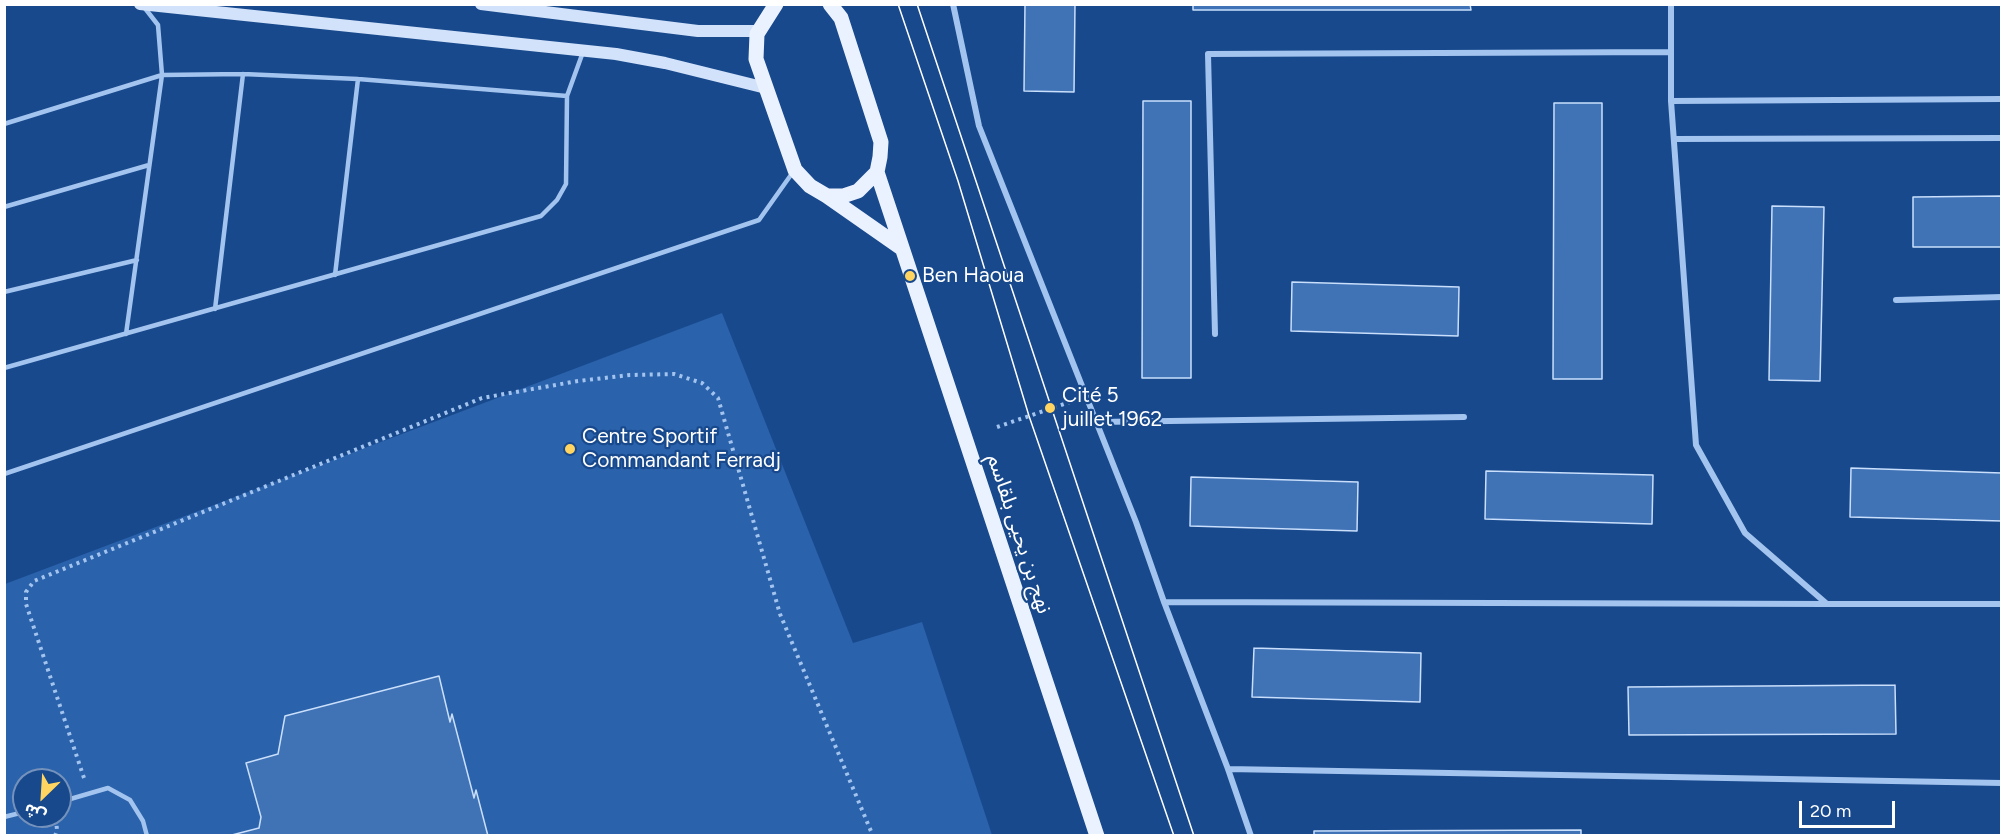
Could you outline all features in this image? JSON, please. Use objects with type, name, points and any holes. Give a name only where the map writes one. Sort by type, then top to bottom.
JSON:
[{"type":"main road","points":[[481,4],[698,32],[759,31]]},
{"type":"main road","points":[[776,4],[757,34],[756,59],[795,170],[810,186],[900,247]]},
{"type":"main road","points":[[827,196],[843,196],[858,191],[877,172],[881,142],[841,18],[830,4]]},
{"type":"main road","points":[[141,5],[616,54],[665,63],[766,88]]},
{"type":"main road","name":"نهج بن يحيى بلقاسم","points":[[877,172],[1097,836]]},
{"type":"street","points":[[953,4],[979,126],[1136,522],[1251,836]]},
{"type":"street","points":[[1671,4],[1671,101],[1696,445],[1745,533],[1827,604]]},
{"type":"street","points":[[1215,334],[1208,54],[1671,52]]},
{"type":"street","points":[[1671,101],[2001,99]]},
{"type":"street","points":[[1674,139],[2001,138]]},
{"type":"street","points":[[1896,300],[2001,297]]},
{"type":"street","points":[[1096,422],[1464,417]]},
{"type":"street","points":[[1164,602],[2001,604]]},
{"type":"street","points":[[1228,769],[2001,783]]},
{"type":"lane","points":[[126,334],[162,75],[158,26],[141,5]]},
{"type":"lane","points":[[4,368],[541,216],[557,200],[566,184],[567,96],[583,51]]},
{"type":"lane","points":[[4,124],[162,75],[243,74],[358,79],[567,96]]},
{"type":"lane","points":[[215,309],[243,74]]},
{"type":"lane","points":[[335,275],[358,79]]},
{"type":"lane","points":[[4,207],[149,165]]},
{"type":"lane","points":[[4,474],[759,220],[795,170]]},
{"type":"lane","points":[[4,292],[137,260]]},
{"type":"lane","points":[[72,799],[108,788],[130,800],[143,821],[147,836]]},
{"type":"path","points":[[89,794],[26,604],[26,592],[34,581],[482,398],[589,380],[630,375],[674,374],[702,382],[718,398],[780,614],[873,836]]},
{"type":"path","points":[[997,427],[1086,397]]},
{"type":"shaded area","name":"Centre Sportif Commandant Ferradj","points":[[722,313],[853,643],[922,622],[992,835],[5,836],[5,584]]},
{"type":"building","points":[[1025,4],[1075,4],[1074,92],[1024,91]]},
{"type":"building","points":[[1193,4],[1470,4],[1471,10],[1193,10]]},
{"type":"building","points":[[1143,101],[1191,101],[1191,378],[1142,378]]},
{"type":"building","points":[[1554,103],[1602,103],[1602,379],[1553,379]]},
{"type":"building","points":[[2002,196],[2002,247],[1913,247],[1913,197]]},
{"type":"building","points":[[1772,206],[1824,207],[1820,381],[1769,380]]},
{"type":"building","points":[[1292,282],[1459,287],[1458,336],[1291,331]]},
{"type":"building","points":[[1851,468],[2002,473],[2002,521],[1850,517]]},
{"type":"building","points":[[1486,471],[1653,475],[1652,524],[1485,519]]},
{"type":"building","points":[[1191,477],[1358,482],[1357,531],[1190,526]]},
{"type":"building","points":[[1254,648],[1421,653],[1420,702],[1252,697]]},
{"type":"building","points":[[439,676],[450,722],[452,714],[474,798],[476,790],[488,836],[228,836],[259,828],[261,817],[246,763],[278,754],[285,716]]},
{"type":"building","points":[[1895,685],[1896,734],[1629,735],[1628,687]]},
{"type":"building","points":[[1581,830],[1581,836],[1314,836],[1314,831]]},
{"type":"tram line","points":[[898,4],[958,181],[1029,416],[1174,836]]},
{"type":"tram line","points":[[917,4],[1194,836]]},
{"type":"place","name":"Ben Haoua","points":[[910,276]]},
{"type":"place","name":"Cité 5 juillet 1962","points":[[1050,408]]},
{"type":"place","name":"Centre Sportif Commandant Ferradj","points":[[570,449]]}]
